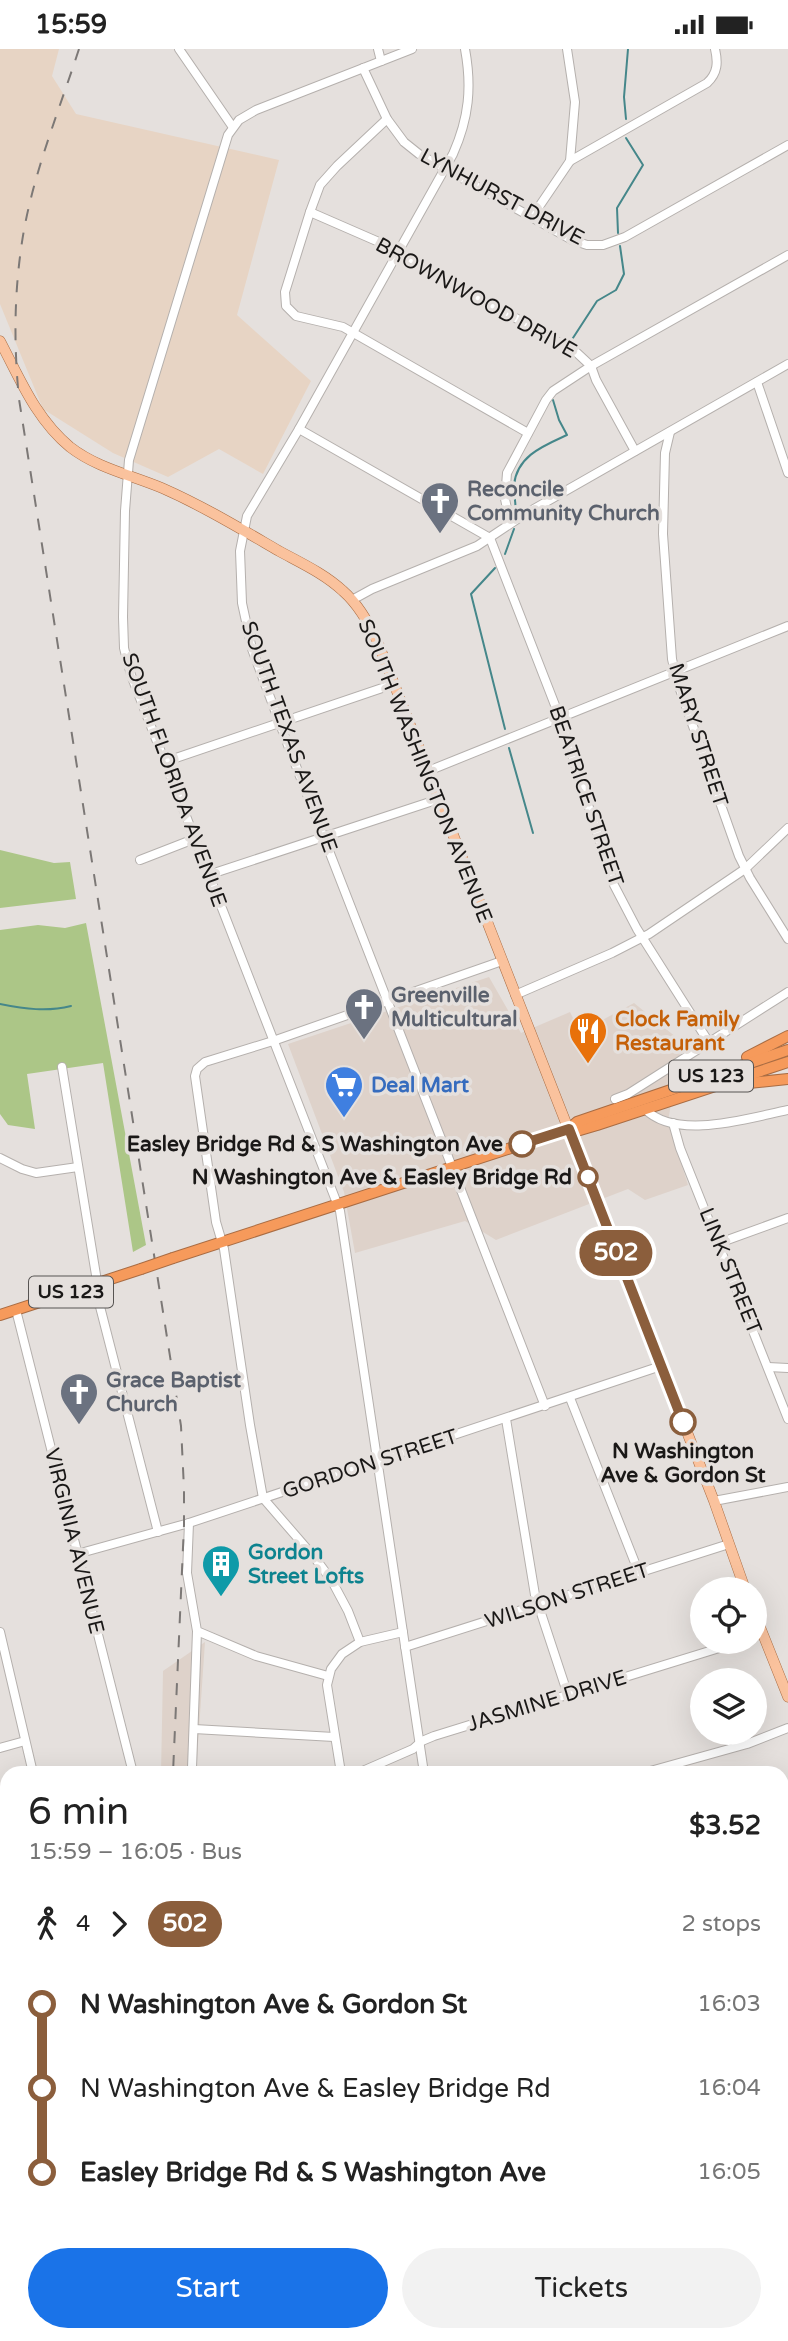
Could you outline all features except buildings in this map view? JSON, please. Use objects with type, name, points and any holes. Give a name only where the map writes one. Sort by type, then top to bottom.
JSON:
[{"type":"highway","points":[[683,1085],[760,1052],[788,1036]]},
{"type":"highway","name":"US 123","points":[[640,1106],[683,1085],[788,1050]]},
{"type":"highway","name":"US 123","points":[[0,1315],[569,1129],[578,1122],[699,1092],[788,1062]]},
{"type":"highway","points":[[699,1092],[752,1082],[788,1079]]},
{"type":"main road","name":"SOUTH WASHINGTON AVENUE","points":[[0,341],[3,356],[33,405],[54,432],[87,458],[179,496],[244,530],[327,579],[352,600],[372,628],[741,1577]]},
{"type":"main road","points":[[767,1653],[788,1697]]},
{"type":"street","points":[[179,49],[232,126],[256,110],[412,49]]},
{"type":"street","points":[[378,49],[381,61]]},
{"type":"street","name":"SOUTH TEXAS AVENUE","points":[[465,49],[470,89],[463,133],[399,252],[247,516],[240,551],[240,573],[245,623],[280,722],[545,1406]]},
{"type":"street","points":[[567,49],[575,102],[570,161]]},
{"type":"street","points":[[532,217],[570,161],[707,83],[717,68],[715,49]]},
{"type":"street","name":"LYNHURST DRIVE","points":[[363,68],[387,119],[409,147],[532,217],[579,242],[595,246],[610,244],[660,219],[788,145]]},
{"type":"street","points":[[387,119],[326,177],[316,194],[285,292],[286,306],[296,316],[331,323],[352,333],[528,433]]},
{"type":"street","name":"SOUTH FLORIDA AVENUE","points":[[232,126],[140,421],[127,475],[124,524],[124,648],[131,675],[164,762],[337,1205],[423,1766]]},
{"type":"street","name":"BROWNWOOD DRIVE","points":[[310,212],[399,252],[565,345],[591,366],[635,451]]},
{"type":"street","points":[[510,523],[505,499],[505,479],[548,396],[591,366],[788,255]]},
{"type":"street","points":[[352,600],[398,578],[457,555],[489,538],[510,523],[788,364]]},
{"type":"street","points":[[757,382],[788,473]]},
{"type":"street","points":[[299,429],[489,538]]},
{"type":"street","name":"MARY STREET","points":[[670,432],[665,453],[663,534],[674,672],[745,869],[788,939]]},
{"type":"street","name":"BEATRICE STREET","points":[[489,538],[560,718],[608,870],[642,937],[708,1041]]},
{"type":"street","points":[[428,771],[788,627]]},
{"type":"street","points":[[164,762],[394,684]]},
{"type":"street","points":[[208,876],[439,799]]},
{"type":"street","points":[[515,995],[642,937],[745,869],[788,828]]},
{"type":"street","points":[[140,860],[194,838]]},
{"type":"street","points":[[359,1642],[348,1611],[331,1581],[264,1498],[216,1222],[195,1076],[197,1069],[205,1062],[502,961]]},
{"type":"street","points":[[615,1099],[628,1094],[788,992]]},
{"type":"street","points":[[62,1067],[96,1284],[158,1532]]},
{"type":"street","points":[[640,1106],[653,1118],[673,1123],[708,1125],[788,1110]]},
{"type":"street","name":"LINK STREET","points":[[673,1123],[680,1148],[788,1419]]},
{"type":"street","points":[[0,1159],[36,1173],[78,1167]]},
{"type":"street","points":[[719,1243],[788,1218]]},
{"type":"street","name":"VIRGINIA AVENUE","points":[[16,1310],[131,1766]]},
{"type":"street","name":"GORDON STREET","points":[[78,1554],[189,1523],[661,1366]]},
{"type":"street","points":[[768,1367],[788,1368]]},
{"type":"street","points":[[570,1398],[639,1573]]},
{"type":"street","points":[[506,1419],[533,1582],[568,1695]]},
{"type":"street","points":[[714,1501],[788,1487]]},
{"type":"street","points":[[189,1523],[187,1573],[197,1631],[192,1766]]},
{"type":"street","name":"WILSON STREET","points":[[405,1647],[729,1544]]},
{"type":"street","points":[[197,1631],[256,1656],[328,1675]]},
{"type":"street","points":[[0,1632],[3,1657],[31,1766]]},
{"type":"street","points":[[340,1766],[327,1685],[328,1675],[339,1656],[359,1642],[402,1632]]},
{"type":"street","name":"JASMINE DRIVE","points":[[374,1766],[414,1749],[434,1736],[460,1727],[700,1654]]},
{"type":"street","points":[[668,1766],[747,1744],[788,1728]]},
{"type":"street","points":[[194,1729],[334,1737]]},
{"type":"street","points":[[0,1748],[25,1741]]},
{"type":"shaded area","points":[[0,49],[59,49],[52,76],[76,114],[279,160],[237,315],[311,381],[263,474],[219,449],[168,477],[113,453],[43,409],[0,304]]},
{"type":"shaded area","points":[[489,977],[521,1033],[570,1012],[580,1032],[634,1003],[682,1042],[668,1121],[688,1185],[645,1200],[628,1189],[496,1240],[465,1221],[355,1253],[344,1192],[288,1044]]},
{"type":"shaded area","points":[[205,1642],[196,1766],[161,1766],[163,1671]]},
{"type":"green space","points":[[0,850],[54,863],[70,862],[76,899],[0,908]]},
{"type":"green space","points":[[86,923],[146,1245],[133,1252],[103,1063],[27,1074],[35,1129],[8,1125],[0,1114],[0,930],[38,925],[65,928]]},
{"type":"waterway","points":[[626,119],[624,97],[628,49]]},
{"type":"waterway","points":[[618,233],[617,208],[643,165],[626,138]]},
{"type":"waterway","points":[[571,341],[597,301],[616,290],[624,274],[620,246]]},
{"type":"waterway","points":[[515,513],[514,485],[520,467],[533,453],[567,435],[553,400]]},
{"type":"waterway","points":[[505,554],[514,529]]},
{"type":"waterway","points":[[495,568],[471,594],[505,729]]},
{"type":"waterway","points":[[509,748],[533,833]]},
{"type":"waterway","points":[[0,1004],[36,1009],[71,1006]]},
{"type":"railway","points":[[79,49],[46,148],[25,224],[17,286],[16,361],[19,399],[181,1426],[184,1525],[173,1766]]},
{"type":"bus line","name":"502","points":[[522,1144],[569,1129],[683,1422]]},
{"type":"place","name":"Reconcile Community Church","points":[[440,535]]},
{"type":"place","name":"Greenville Multicultural","points":[[364,1041]]},
{"type":"place","name":"Clock Family Restaurant","points":[[588,1065]]},
{"type":"place","name":"Deal Mart","points":[[344,1119]]},
{"type":"place","name":"Easley Bridge Rd & S Washington Ave","points":[[522,1144]]},
{"type":"place","name":"N Washington Ave & Easley Bridge Rd","points":[[588,1177]]},
{"type":"place","name":"N Washington Ave & Gordon St","points":[[683,1422]]},
{"type":"place","name":"Grace Baptist Church","points":[[79,1426]]},
{"type":"place","name":"Gordon Street Lofts","points":[[221,1598]]}]
